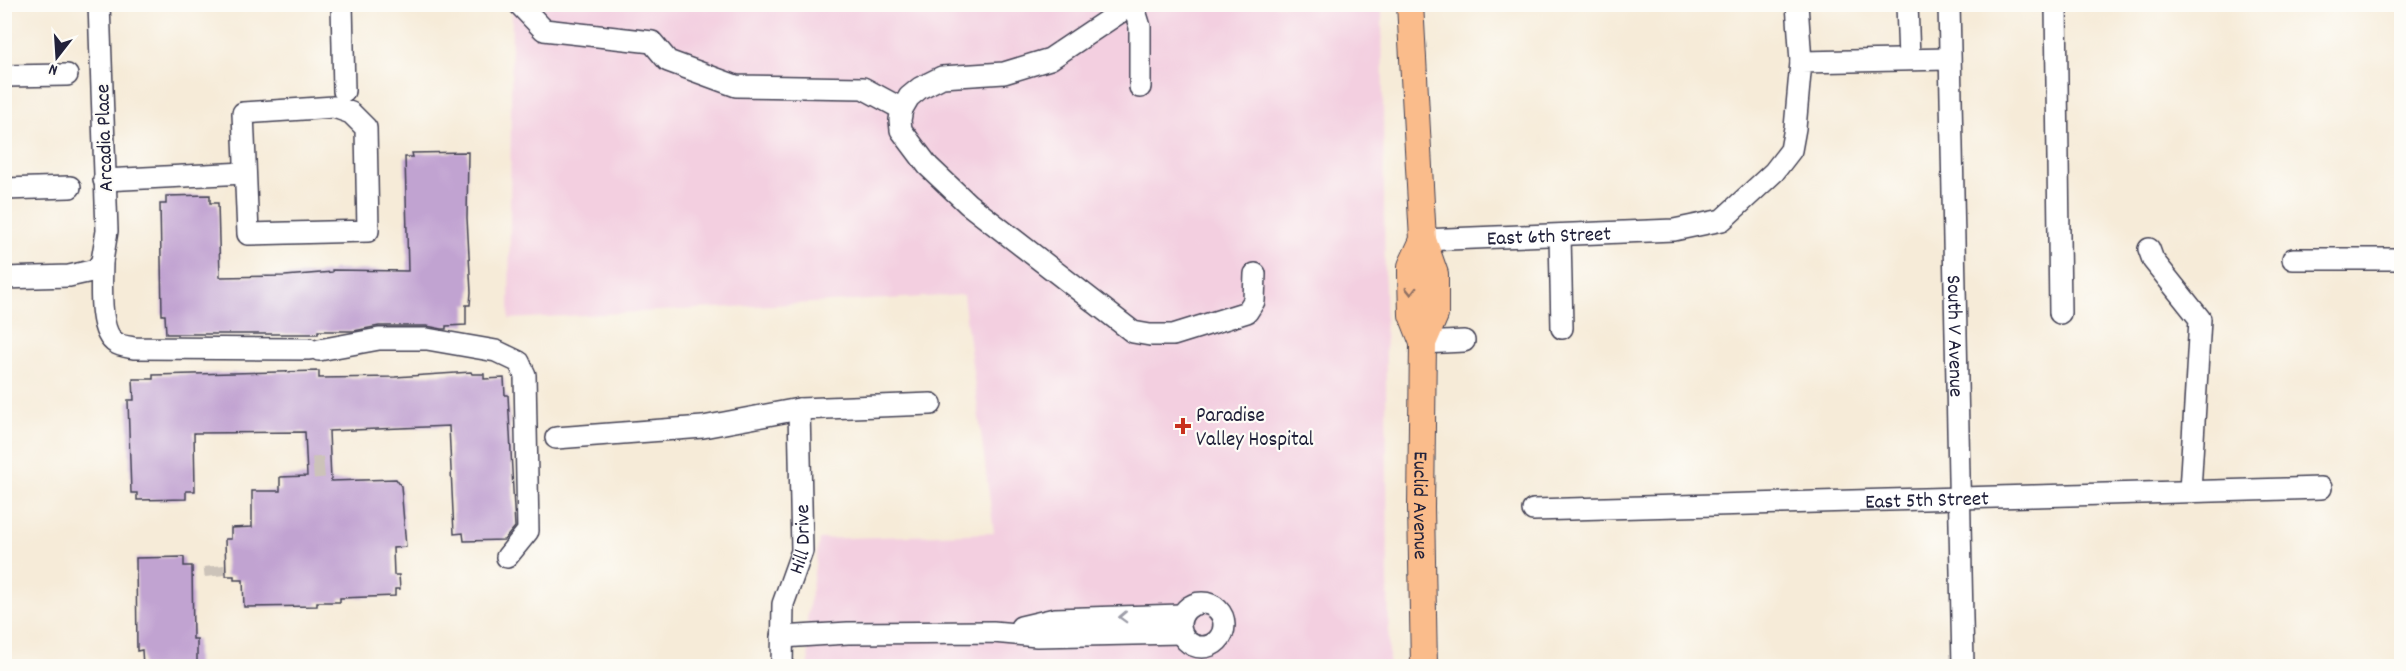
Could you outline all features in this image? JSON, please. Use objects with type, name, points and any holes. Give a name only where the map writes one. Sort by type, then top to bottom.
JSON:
[{"type":"main road","name":"Euclid Avenue","points":[[1410,4],[1423,240],[1411,266],[1412,315],[1423,343],[1421,507],[1424,666]]},
{"type":"street","name":"Arcadia Place","points":[[99,4],[107,231],[99,266],[103,323],[110,338],[117,344],[134,348],[314,350],[379,339],[427,339],[496,351],[519,362],[525,375],[528,531],[507,557]]},
{"type":"street","points":[[342,4],[344,91]]},
{"type":"street","points":[[519,4],[544,30],[651,42],[668,61],[736,86],[863,88],[902,109]]},
{"type":"street","points":[[1140,87],[1140,27],[1132,4],[1050,59],[1004,73],[942,78],[920,88],[909,97],[902,109],[902,130],[928,166],[968,204],[1133,332],[1173,335],[1247,312],[1254,301],[1255,274]]},
{"type":"street","name":"East 6th Street","points":[[1423,240],[1674,230],[1722,220],[1774,172],[1791,150],[1801,62],[1797,4]]},
{"type":"street","points":[[1907,4],[1909,59]]},
{"type":"street","name":"South V Avenue","points":[[1949,4],[1963,666]]},
{"type":"street","points":[[2056,4],[2060,313]]},
{"type":"street","points":[[1801,62],[1949,59]]},
{"type":"street","points":[[4,76],[67,75]]},
{"type":"street","points":[[334,107],[351,113],[366,128],[368,231],[248,234],[245,173],[243,113],[334,107]]},
{"type":"street","points":[[104,180],[245,173]]},
{"type":"street","points":[[4,189],[70,187]]},
{"type":"street","points":[[1560,235],[1562,328]]},
{"type":"street","points":[[2149,249],[2153,260],[2200,318],[2190,491]]},
{"type":"street","points":[[2293,259],[2402,259]]},
{"type":"street","points":[[4,278],[69,276],[99,266]]},
{"type":"street","points":[[1423,343],[1464,341]]},
{"type":"street","points":[[556,438],[703,427],[799,409],[931,404]]},
{"type":"street","name":"Hill Drive","points":[[782,666],[783,604],[802,552],[799,409]]},
{"type":"street","name":"East 5th Street","points":[[1533,510],[2321,488]]},
{"type":"street","points":[[1206,603],[1213,605],[1223,616],[1224,631],[1221,638],[1204,657],[1191,645],[1181,624],[1191,606],[1206,603]]},
{"type":"street","points":[[782,637],[848,633],[993,632],[1034,626],[1054,619],[1181,624]]},
{"type":"shaded area","name":"Paradise Valley Hospital","points":[[512,5],[1382,5],[1389,666],[809,666],[807,620],[819,539],[994,533],[963,295],[509,319]]},
{"type":"building","points":[[468,152],[467,218],[471,292],[470,305],[466,305],[466,325],[446,326],[446,329],[427,326],[379,326],[354,331],[318,331],[318,334],[166,334],[165,315],[162,315],[160,204],[166,204],[166,196],[210,195],[210,203],[218,203],[220,277],[285,276],[332,272],[332,270],[408,271],[405,157],[413,157],[412,153]]},
{"type":"building","points":[[319,371],[319,378],[395,377],[471,372],[472,374],[484,374],[484,379],[504,378],[505,395],[508,395],[515,527],[504,540],[464,541],[463,533],[454,534],[449,426],[329,431],[331,481],[396,479],[401,486],[406,547],[393,548],[394,575],[399,575],[400,589],[395,589],[395,596],[340,598],[340,602],[317,602],[317,606],[244,607],[243,580],[234,580],[234,576],[226,576],[225,539],[231,539],[231,528],[252,527],[252,491],[280,491],[280,477],[307,476],[305,432],[194,433],[195,491],[186,491],[186,499],[137,500],[137,493],[131,493],[128,400],[134,400],[133,379],[153,379],[153,375]]},
{"type":"building","points":[[184,557],[184,566],[192,566],[193,639],[197,639],[197,666],[143,666],[142,650],[137,651],[136,558]]},
{"type":"tunnel","points":[[313,468],[324,467]]},
{"type":"tunnel","points":[[214,566],[215,576]]},
{"type":"place","name":"Paradise Valley Hospital","points":[[1183,426]]}]
